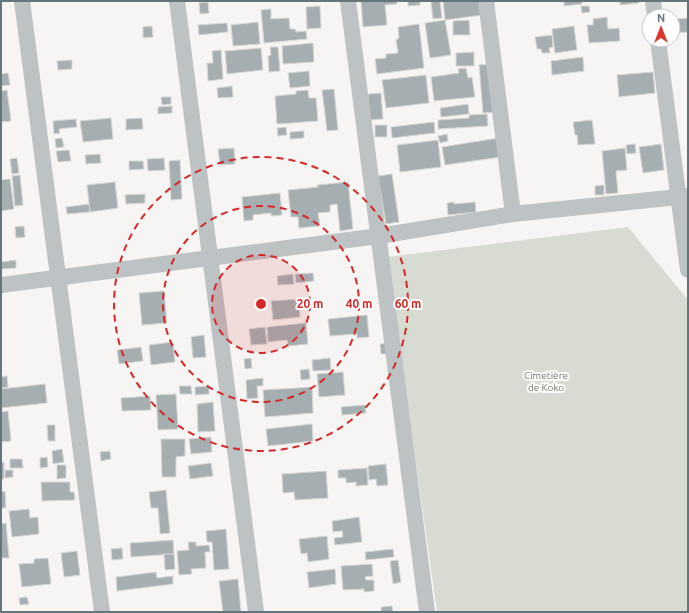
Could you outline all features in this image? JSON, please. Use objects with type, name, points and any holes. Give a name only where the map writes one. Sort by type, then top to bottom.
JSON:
[{"type":"street","points":[[22,1],[102,612]]},
{"type":"street","points":[[177,1],[256,612]]},
{"type":"street","points":[[348,1],[427,612]]},
{"type":"street","points":[[486,1],[513,214]]},
{"type":"street","points":[[659,48],[683,197],[688,270]]},
{"type":"street","points":[[1,285],[379,236],[513,214],[683,197]]},
{"type":"green space","name":"Cimetière de Koko","points":[[628,227],[688,300],[688,612],[437,612],[387,257]]},
{"type":"building","points":[[361,1],[397,1],[397,4],[385,5],[387,25],[363,27]]},
{"type":"building","points":[[408,1],[420,1],[420,5],[408,6]]},
{"type":"building","points":[[440,1],[442,18],[433,19],[431,2]]},
{"type":"building","points":[[443,1],[481,1],[483,15],[445,20]]},
{"type":"building","points":[[564,1],[582,1],[582,4],[564,6]]},
{"type":"building","points":[[620,1],[638,1],[639,3],[620,5]]},
{"type":"building","points":[[208,2],[209,13],[200,14],[199,3]]},
{"type":"building","points":[[320,6],[321,28],[307,29],[306,7]]},
{"type":"building","points":[[581,6],[589,6],[590,12],[582,13]]},
{"type":"building","points":[[271,9],[271,19],[289,18],[290,29],[295,29],[296,32],[306,31],[307,39],[264,43],[261,10]]},
{"type":"building","points":[[607,17],[608,29],[619,28],[620,41],[589,43],[587,25],[593,25],[593,19]]},
{"type":"building","points":[[688,18],[688,32],[681,33],[681,19]]},
{"type":"building","points":[[445,20],[451,55],[430,58],[425,23]]},
{"type":"building","points":[[469,20],[470,35],[453,35],[453,21]]},
{"type":"building","points":[[258,22],[260,44],[233,46],[231,25]]},
{"type":"building","points":[[227,23],[228,32],[199,35],[198,25]]},
{"type":"building","points":[[419,24],[424,68],[377,74],[375,59],[386,58],[386,54],[398,53],[396,40],[399,38],[398,27]]},
{"type":"building","points":[[152,26],[153,37],[143,38],[143,27]]},
{"type":"building","points":[[574,26],[577,50],[555,53],[552,29]]},
{"type":"building","points":[[552,35],[553,47],[549,48],[550,53],[542,53],[541,49],[537,49],[535,37]]},
{"type":"building","points":[[313,43],[314,62],[283,64],[282,46]]},
{"type":"building","points":[[270,47],[278,47],[280,71],[269,72],[268,56],[271,55]]},
{"type":"building","points":[[261,48],[263,70],[227,74],[225,51]]},
{"type":"building","points":[[221,50],[223,79],[208,81],[207,63],[213,63],[212,51]]},
{"type":"building","points":[[474,52],[474,66],[456,66],[456,53]]},
{"type":"building","points":[[583,57],[584,71],[552,75],[551,61]]},
{"type":"building","points":[[72,60],[72,69],[58,70],[57,61]]},
{"type":"building","points":[[490,64],[495,112],[483,113],[479,65]]},
{"type":"building","points":[[466,68],[468,78],[472,77],[475,97],[434,101],[431,77],[459,73],[458,69]]},
{"type":"building","points":[[309,71],[310,86],[290,88],[288,73]]},
{"type":"building","points":[[653,72],[655,93],[619,97],[617,75]]},
{"type":"building","points":[[8,73],[10,85],[1,86],[1,74]]},
{"type":"building","points":[[426,75],[429,103],[386,108],[382,80]]},
{"type":"building","points":[[232,86],[233,97],[218,98],[217,88]]},
{"type":"building","points":[[334,89],[338,130],[327,131],[322,90]]},
{"type":"building","points":[[7,90],[11,121],[1,122],[1,91]]},
{"type":"building","points":[[308,90],[309,98],[316,98],[318,121],[277,124],[275,96],[296,94],[296,91]]},
{"type":"building","points":[[381,93],[383,119],[370,120],[368,94]]},
{"type":"building","points":[[161,97],[171,97],[171,104],[162,105]]},
{"type":"building","points":[[468,104],[469,114],[441,117],[440,108]]},
{"type":"building","points":[[172,106],[172,113],[158,114],[158,107]]},
{"type":"building","points":[[487,114],[488,126],[438,129],[438,120],[469,118],[469,115]]},
{"type":"building","points":[[111,118],[113,139],[83,142],[80,121]]},
{"type":"building","points":[[142,118],[143,129],[126,130],[126,119]]},
{"type":"building","points":[[76,119],[77,127],[59,129],[60,133],[54,134],[53,121]]},
{"type":"building","points":[[592,120],[595,144],[578,145],[573,122]]},
{"type":"building","points":[[434,122],[435,133],[392,138],[391,127]]},
{"type":"building","points":[[375,125],[387,125],[387,137],[375,137]]},
{"type":"building","points":[[286,127],[287,135],[278,136],[277,128]]},
{"type":"building","points":[[304,131],[304,138],[290,139],[290,132]]},
{"type":"building","points":[[447,134],[448,141],[440,143],[438,136]]},
{"type":"building","points":[[62,138],[64,147],[56,148],[55,139]]},
{"type":"building","points":[[498,138],[501,157],[445,165],[442,147]]},
{"type":"building","points":[[438,140],[441,167],[400,172],[397,145]]},
{"type":"building","points":[[635,144],[636,153],[627,154],[626,145]]},
{"type":"building","points":[[661,144],[664,170],[643,173],[639,147]]},
{"type":"building","points":[[234,148],[235,164],[220,165],[218,149]]},
{"type":"building","points":[[625,148],[627,170],[616,171],[618,193],[606,194],[602,151]]},
{"type":"building","points":[[69,150],[71,161],[58,162],[56,151]]},
{"type":"building","points":[[100,154],[101,163],[86,164],[85,155]]},
{"type":"building","points":[[17,158],[19,173],[12,174],[10,159]]},
{"type":"building","points":[[164,158],[165,170],[148,171],[147,159]]},
{"type":"building","points":[[180,160],[182,199],[171,200],[169,161]]},
{"type":"building","points":[[129,161],[143,161],[144,169],[129,170]]},
{"type":"building","points":[[392,174],[399,222],[386,224],[378,176]]},
{"type":"building","points":[[20,175],[23,205],[15,206],[12,176]]},
{"type":"building","points":[[10,179],[14,209],[1,211],[1,180]]},
{"type":"building","points":[[115,182],[118,208],[90,212],[87,185]]},
{"type":"building","points":[[348,182],[353,229],[340,231],[337,204],[330,205],[330,212],[318,213],[320,226],[299,228],[298,217],[291,217],[288,190]]},
{"type":"building","points":[[604,185],[604,195],[595,195],[595,186]]},
{"type":"building","points":[[280,193],[282,215],[271,216],[271,213],[253,215],[253,220],[244,221],[242,197]]},
{"type":"building","points":[[145,194],[145,203],[126,204],[125,195]]},
{"type":"building","points":[[454,202],[454,204],[475,202],[476,212],[448,215],[447,203]]},
{"type":"building","points":[[89,204],[90,212],[67,214],[66,207]]},
{"type":"building","points":[[24,226],[25,237],[16,238],[15,227]]},
{"type":"building","points":[[16,260],[16,268],[1,269],[1,262]]},
{"type":"building","points":[[313,273],[314,281],[296,283],[295,274]]},
{"type":"building","points":[[293,274],[294,284],[278,285],[277,276]]},
{"type":"building","points":[[164,291],[167,323],[142,325],[139,293]]},
{"type":"building","points":[[299,299],[300,317],[273,320],[271,301]]},
{"type":"building","points":[[367,315],[369,337],[357,338],[357,334],[330,336],[328,319]]},
{"type":"building","points":[[306,323],[308,344],[288,346],[287,340],[268,342],[267,327]]},
{"type":"building","points":[[265,327],[267,344],[251,345],[249,329]]},
{"type":"building","points":[[204,335],[206,357],[193,358],[191,337]]},
{"type":"building","points":[[173,342],[175,362],[151,365],[149,345]]},
{"type":"building","points":[[391,343],[391,354],[381,354],[380,344]]},
{"type":"building","points":[[141,347],[143,361],[119,364],[117,350]]},
{"type":"building","points":[[251,358],[252,368],[245,369],[244,359]]},
{"type":"building","points":[[330,358],[331,370],[313,371],[312,360]]},
{"type":"building","points":[[309,369],[310,379],[301,380],[300,370]]},
{"type":"building","points":[[343,372],[345,395],[319,397],[317,374]]},
{"type":"building","points":[[7,376],[8,387],[1,388],[1,377]]},
{"type":"building","points":[[263,378],[263,386],[257,386],[258,398],[247,399],[246,380]]},
{"type":"building","points":[[45,384],[47,403],[1,408],[1,389]]},
{"type":"building","points":[[179,386],[191,386],[192,394],[180,394]]},
{"type":"building","points":[[209,386],[209,394],[195,395],[195,387]]},
{"type":"building","points":[[312,387],[313,413],[265,417],[263,390]]},
{"type":"building","points":[[176,394],[178,429],[158,430],[156,395]]},
{"type":"building","points":[[150,396],[151,410],[122,411],[121,398]]},
{"type":"building","points":[[213,402],[215,431],[198,432],[197,404]]},
{"type":"building","points":[[365,405],[366,413],[342,415],[341,407]]},
{"type":"building","points":[[8,411],[11,441],[1,442],[1,412]]},
{"type":"building","points":[[312,424],[313,441],[268,446],[266,429]]},
{"type":"building","points":[[47,425],[55,425],[55,441],[48,441]]},
{"type":"building","points":[[211,437],[212,452],[191,454],[189,439]]},
{"type":"building","points":[[161,439],[185,439],[185,456],[176,457],[176,477],[162,477]]},
{"type":"building","points":[[62,449],[64,462],[53,464],[52,451]]},
{"type":"building","points":[[110,451],[111,459],[101,461],[100,452]]},
{"type":"building","points":[[47,457],[48,467],[40,468],[40,458]]},
{"type":"building","points":[[10,459],[22,459],[23,468],[10,468]]},
{"type":"building","points":[[4,462],[4,479],[1,479],[1,463]]},
{"type":"building","points":[[211,463],[213,476],[190,479],[188,466]]},
{"type":"building","points":[[386,464],[388,485],[377,486],[376,479],[369,480],[368,466]]},
{"type":"building","points":[[57,465],[66,465],[66,478],[57,479]]},
{"type":"building","points":[[367,468],[368,485],[356,486],[356,482],[346,483],[346,478],[338,478],[338,470]]},
{"type":"building","points":[[5,470],[13,470],[13,477],[5,478]]},
{"type":"building","points":[[326,471],[328,498],[295,500],[294,492],[283,493],[282,474]]},
{"type":"building","points":[[41,482],[70,482],[70,492],[74,492],[75,500],[42,501]]},
{"type":"building","points":[[166,490],[170,533],[160,534],[158,508],[151,508],[149,492]]},
{"type":"building","points":[[5,491],[6,508],[1,508],[1,492]]},
{"type":"building","points":[[29,509],[30,518],[38,517],[39,534],[12,537],[9,511]]},
{"type":"building","points":[[359,517],[362,542],[335,545],[334,538],[343,537],[342,531],[333,532],[332,521]]},
{"type":"building","points":[[6,523],[9,558],[1,558],[1,524]]},
{"type":"building","points":[[226,529],[229,569],[214,570],[212,542],[207,542],[206,531]]},
{"type":"building","points":[[327,536],[329,559],[308,562],[307,553],[301,554],[299,539]]},
{"type":"building","points":[[173,540],[174,554],[131,557],[130,543]]},
{"type":"building","points":[[188,542],[196,542],[196,546],[209,545],[210,552],[205,552],[206,568],[191,569],[192,574],[179,575],[177,551],[189,550]]},
{"type":"building","points":[[122,548],[123,559],[112,560],[111,549]]},
{"type":"building","points":[[393,549],[394,557],[366,560],[365,552]]},
{"type":"building","points":[[77,551],[80,575],[64,577],[61,553]]},
{"type":"building","points":[[164,554],[174,554],[175,569],[165,570]]},
{"type":"building","points":[[48,558],[51,584],[22,587],[19,564],[34,563],[34,559]]},
{"type":"building","points":[[398,560],[401,582],[393,584],[390,561]]},
{"type":"building","points":[[372,564],[373,576],[365,577],[366,580],[374,580],[374,591],[364,592],[364,589],[343,590],[341,566]]},
{"type":"building","points":[[335,569],[336,584],[309,588],[307,572]]},
{"type":"building","points":[[156,572],[157,578],[173,576],[173,584],[117,591],[116,577]]},
{"type":"building","points":[[238,579],[241,612],[223,612],[219,581]]},
{"type":"building","points":[[27,597],[29,604],[20,605],[19,598]]},
{"type":"building","points":[[392,606],[393,612],[381,612],[381,607]]}]
